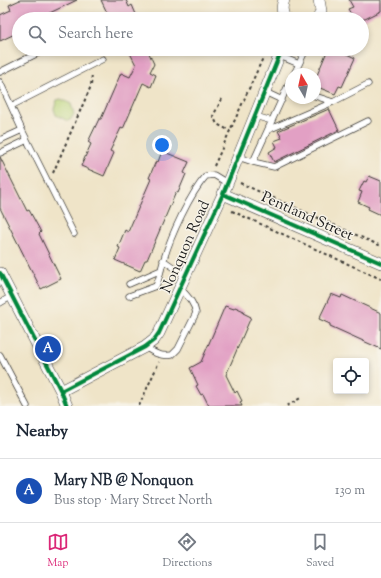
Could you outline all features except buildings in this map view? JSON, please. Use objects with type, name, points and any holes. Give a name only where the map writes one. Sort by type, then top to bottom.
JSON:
[{"type":"street","points":[[282,12],[284,0]]},
{"type":"street","points":[[318,0],[321,12]]},
{"type":"street","name":"Nonquon Road","points":[[61,391],[145,347],[159,334],[225,188],[279,56]]},
{"type":"street","name":"Pentland Street","points":[[225,188],[381,263]]},
{"type":"street","points":[[0,273],[61,391],[67,406]]},
{"type":"lane","points":[[0,72],[32,56]]},
{"type":"lane","points":[[287,56],[299,64]]},
{"type":"lane","points":[[297,68],[303,56]]},
{"type":"lane","points":[[11,106],[103,59]]},
{"type":"lane","points":[[0,82],[22,130],[74,234]]},
{"type":"lane","points":[[268,130],[333,102],[368,84]]},
{"type":"lane","points":[[264,92],[282,100]]},
{"type":"lane","points":[[253,162],[285,94]]},
{"type":"lane","points":[[321,98],[333,102]]},
{"type":"lane","points":[[255,116],[272,121]]},
{"type":"lane","points":[[238,157],[274,167],[368,121]]},
{"type":"lane","points":[[0,140],[22,130]]},
{"type":"lane","points":[[0,153],[27,140]]},
{"type":"lane","points":[[129,296],[156,286],[163,260],[172,237],[196,190],[206,176],[214,175],[225,188]]},
{"type":"lane","points":[[163,260],[186,276]]},
{"type":"lane","points":[[129,284],[161,270]]},
{"type":"lane","points":[[145,347],[162,356],[172,355],[178,349],[196,313],[193,303],[180,288]]},
{"type":"lane","points":[[0,303],[12,296]]},
{"type":"lane","points":[[0,355],[26,406]]},
{"type":"path","points":[[210,175],[264,56]]},
{"type":"path","points":[[48,183],[91,86],[93,64]]},
{"type":"path","points":[[222,99],[213,116],[217,124],[230,131]]},
{"type":"path","points":[[240,182],[381,246]]},
{"type":"path","points":[[217,206],[381,279]]},
{"type":"path","points":[[288,406],[302,397]]},
{"type":"green space","points":[[61,99],[71,104],[74,114],[68,121],[56,115],[54,109],[57,100]]},
{"type":"cycle path","points":[[61,391],[145,347],[154,340],[159,333],[223,194],[279,56]]},
{"type":"cycle path","points":[[223,194],[381,263]]},
{"type":"cycle path","points":[[0,273],[61,391],[67,406]]},
{"type":"place","name":"Mary NB @ Nonquon","points":[[48,349]]}]
